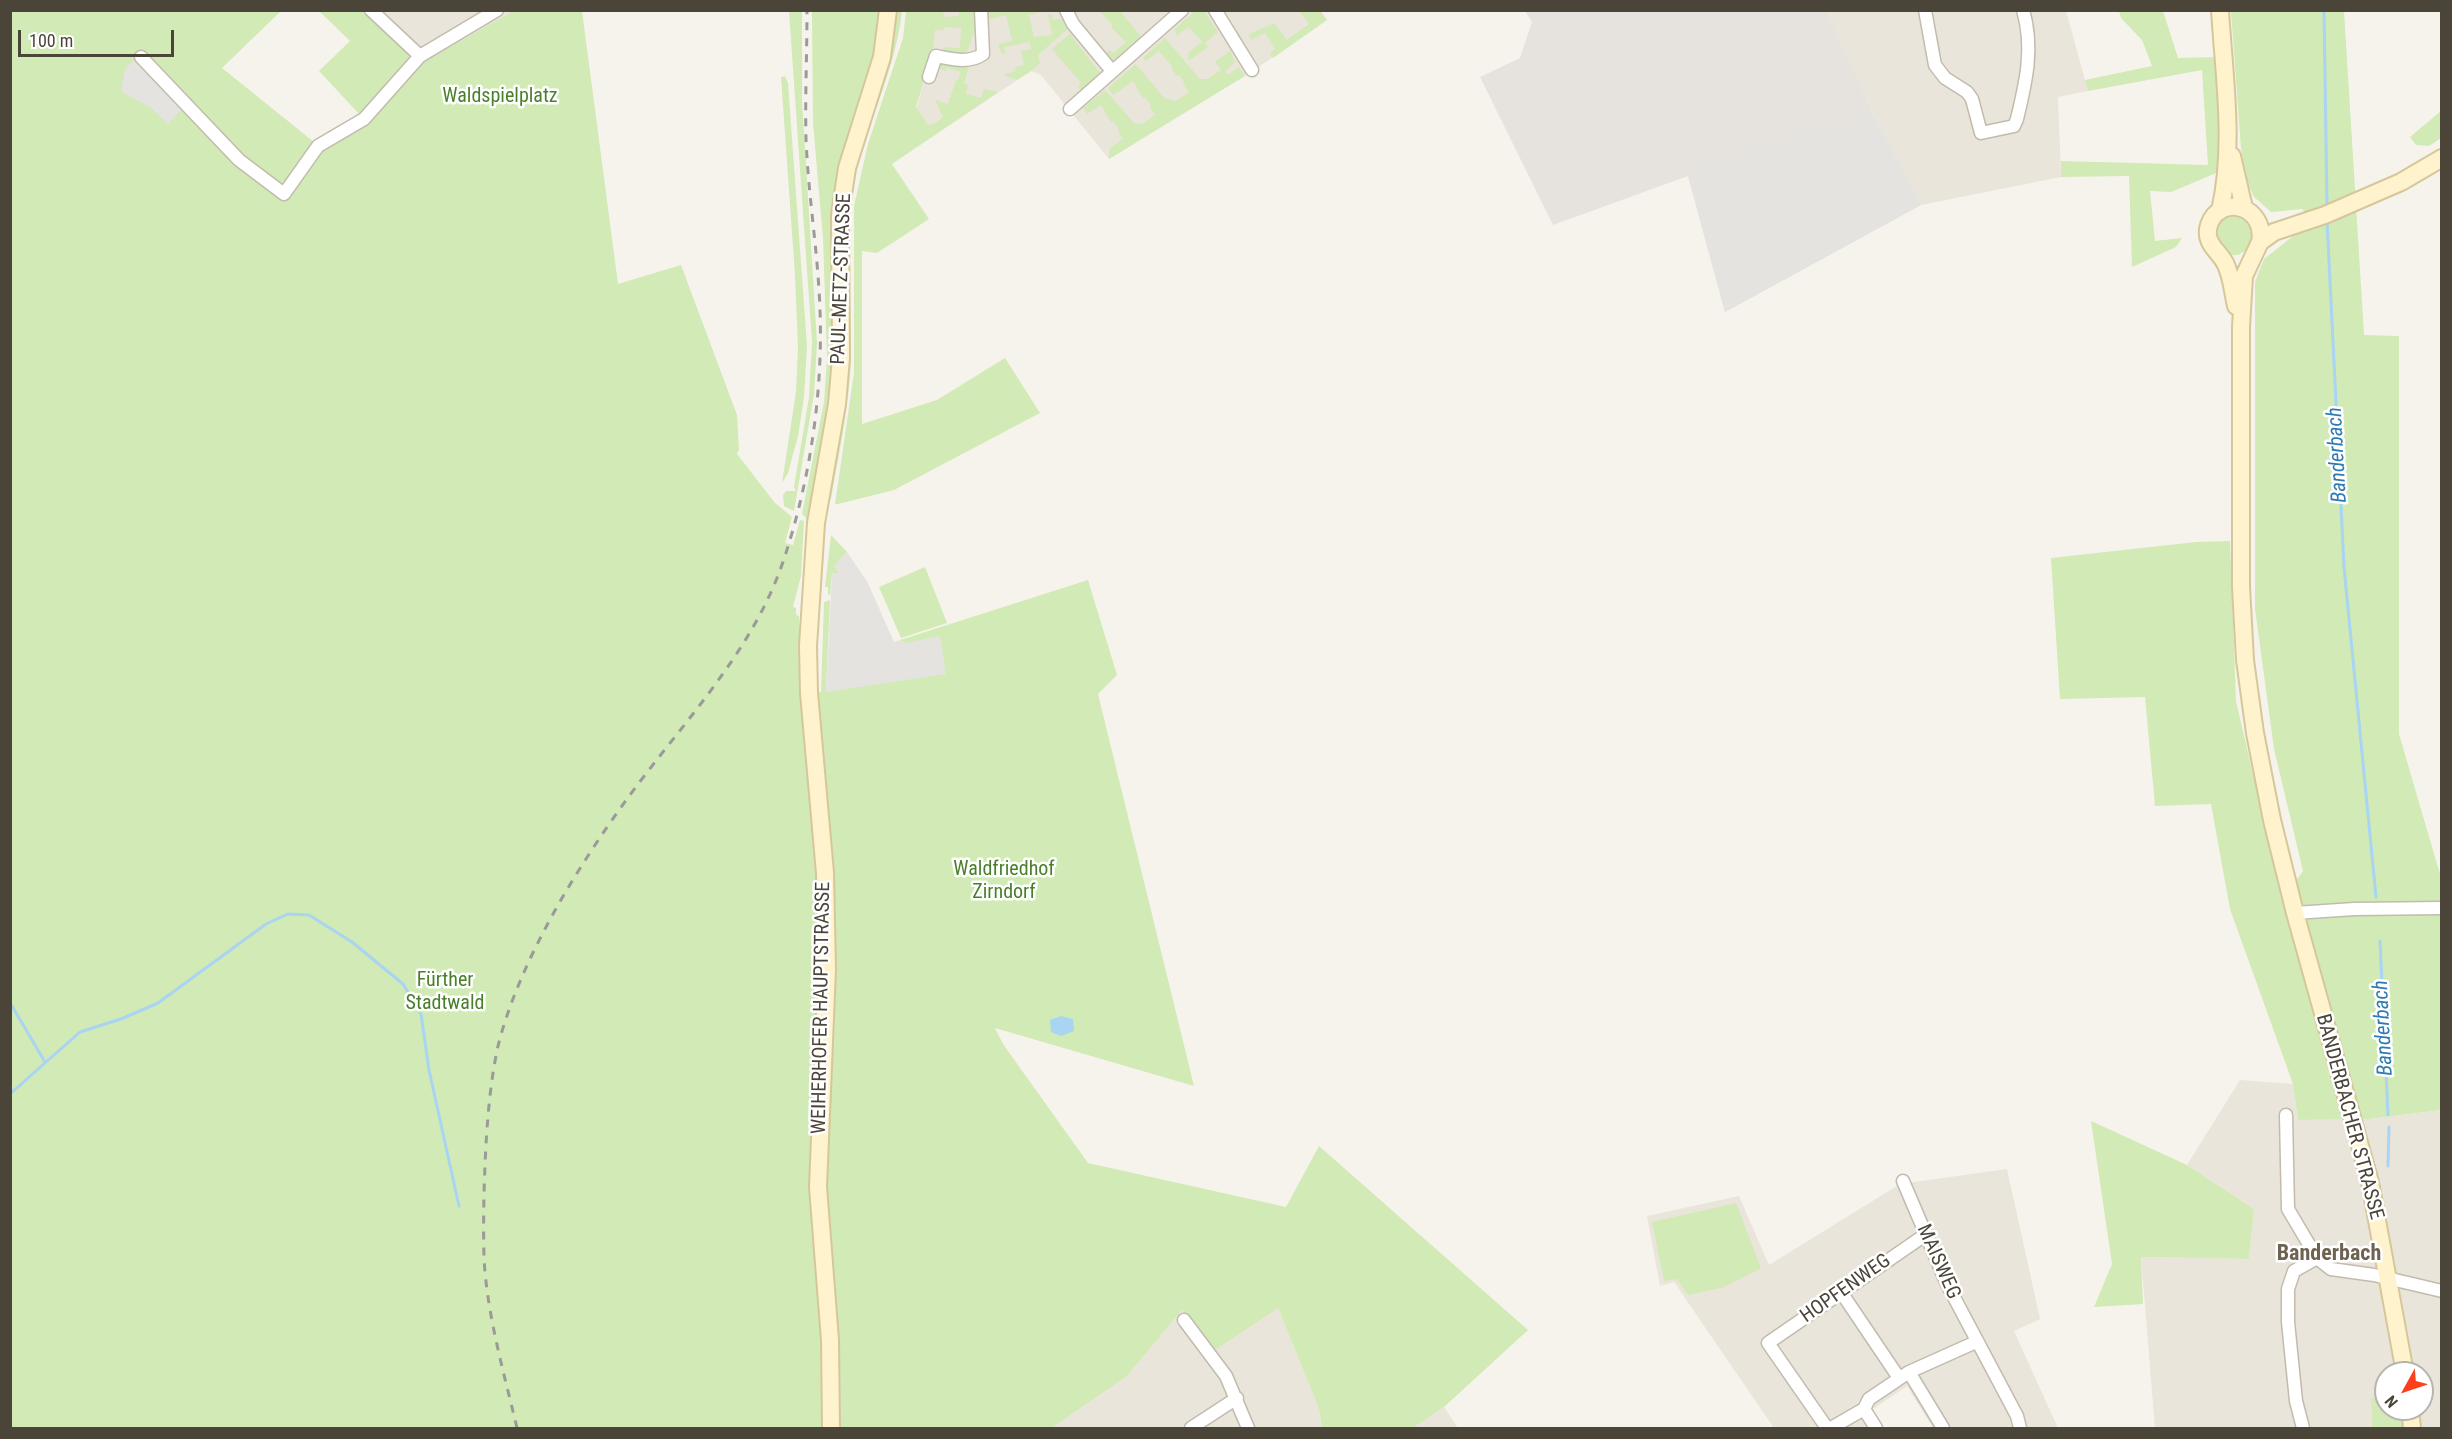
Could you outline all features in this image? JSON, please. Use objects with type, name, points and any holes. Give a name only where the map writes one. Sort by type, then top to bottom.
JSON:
[{"type":"street","points":[[371,10],[420,56]]},
{"type":"street","points":[[141,57],[239,160],[284,194],[318,146],[364,120],[420,56],[497,10]]},
{"type":"street","name":"PAUL-METZ-STRASSE","points":[[813,552],[816,522],[837,404],[841,358],[840,215],[848,168],[882,57],[888,10]]},
{"type":"street","points":[[929,77],[936,56],[964,61],[983,54],[981,10]]},
{"type":"street","points":[[1066,10],[1073,24],[1112,71]]},
{"type":"street","points":[[1070,110],[1182,10]]},
{"type":"street","points":[[1215,10],[1252,70]]},
{"type":"street","points":[[1925,10],[1935,65],[1945,78],[1967,92],[1972,99],[1981,133],[2014,126],[2029,67],[2028,28],[2023,10]]},
{"type":"street","points":[[2220,10],[2227,137],[2220,211]]},
{"type":"street","points":[[2227,137],[2250,213],[2260,225],[2257,247],[2244,276],[2241,327]]},
{"type":"street","points":[[2221,257],[2239,260],[2274,232],[2353,204],[2401,182],[2442,158]]},
{"type":"street","points":[[2241,327],[2229,274],[2221,257],[2212,248],[2208,234],[2213,218],[2220,211],[2228,208],[2272,221],[2306,220]]},
{"type":"street","name":"BANDERBACHER STRASSE","points":[[2241,327],[2241,587],[2246,660],[2255,733],[2272,820],[2295,913],[2370,1182],[2403,1361]]},
{"type":"street","name":"WEIHERHOFER HAUPTSTRASSE","points":[[813,552],[808,646],[809,693],[825,873],[827,969],[818,1187],[830,1340],[831,1428]]},
{"type":"street","points":[[2295,913],[2354,909],[2442,908]]},
{"type":"street","points":[[2286,1115],[2288,1209],[2318,1258],[2331,1269],[2442,1291]]},
{"type":"street","name":"MAISWEG","points":[[1903,1180],[1925,1235],[1976,1342],[2017,1416],[2020,1428]]},
{"type":"street","name":"HOPFENWEG","points":[[1829,1428],[1768,1343],[1925,1235]]},
{"type":"street","points":[[2303,1428],[2296,1401],[2288,1322],[2288,1289],[2294,1271],[2318,1258]]},
{"type":"street","points":[[1841,1292],[1943,1428]]},
{"type":"street","points":[[1184,1320],[1226,1376],[1248,1428]]},
{"type":"street","points":[[1829,1428],[1864,1409],[1869,1399],[1904,1375],[1976,1342]]},
{"type":"street","points":[[1191,1428],[1237,1398]]},
{"type":"street","points":[[1864,1409],[1875,1428]]},
{"type":"shaded area","points":[[1320,10],[1327,20],[1257,68],[1109,159],[1041,75],[1031,71],[917,147],[909,134],[933,52],[935,11]]},
{"type":"shaded area","points":[[367,11],[513,11],[421,63]]},
{"type":"shaded area","points":[[1525,11],[1825,11],[1875,118],[1921,205],[1725,312],[1688,176],[1553,225],[1480,77],[1520,58],[1532,22]]},
{"type":"shaded area","points":[[1824,11],[2066,11],[2088,91],[2058,97],[2061,177],[1921,205],[1875,118]]},
{"type":"shaded area","points":[[140,54],[188,103],[168,124],[151,108],[121,91],[125,69]]},
{"type":"shaded area","points":[[1875,118],[1921,205],[1725,312],[1688,176],[1776,143]]},
{"type":"shaded area","points":[[847,552],[868,583],[894,642],[900,640],[905,643],[940,636],[946,674],[826,692],[832,573],[839,573],[834,566]]},
{"type":"shaded area","points":[[2240,1080],[2293,1084],[2298,1120],[2369,1119],[2441,1110],[2441,1428],[2406,1428],[2405,1421],[2434,1421],[2434,1361],[2374,1361],[2374,1398],[2371,1398],[2372,1428],[2155,1428],[2141,1257],[2249,1259],[2254,1209],[2187,1165]]},
{"type":"shaded area","points":[[2007,1169],[2040,1319],[2014,1331],[2058,1428],[1933,1428],[1907,1386],[1873,1409],[1884,1428],[1774,1428],[1674,1282],[1660,1286],[1647,1216],[1739,1196],[1769,1265],[1900,1184]]},
{"type":"shaded area","points":[[1278,1308],[1319,1409],[1322,1428],[1052,1428],[1127,1376],[1182,1310]]},
{"type":"shaded area","points":[[1444,1407],[1458,1428],[1413,1428]]},
{"type":"green space","name":"Fürther Stadtwald","points":[[10,11],[281,11],[222,68],[314,142],[361,116],[319,71],[350,41],[319,11],[367,11],[421,63],[513,11],[582,11],[618,284],[681,265],[737,415],[739,449],[737,454],[775,503],[792,517],[785,543],[793,545],[800,520],[804,521],[801,576],[793,607],[796,608],[796,615],[799,616],[802,636],[815,668],[817,692],[821,692],[824,602],[830,600],[826,691],[905,643],[900,640],[1088,580],[1117,675],[1098,694],[1194,1086],[995,1028],[1003,1044],[1088,1163],[1286,1207],[1319,1146],[1528,1330],[1444,1407],[1413,1428],[1322,1428],[1319,1409],[1278,1308],[1215,1350],[1182,1310],[1127,1376],[1052,1428],[11,1428]]},
{"type":"green space","points":[[789,11],[802,11],[802,100],[817,343],[814,394],[794,511],[784,506],[783,495],[786,491],[796,491],[794,487],[809,397],[812,342]]},
{"type":"green space","points":[[812,11],[879,11],[880,14],[875,52],[855,117],[830,401],[807,539],[806,518],[802,514],[824,402],[827,357],[823,238],[813,123]]},
{"type":"green space","points":[[897,11],[902,11],[898,36],[861,155],[851,204],[849,223],[850,377],[831,499],[829,496],[844,396],[844,260],[852,175],[888,65]]},
{"type":"green space","points":[[906,11],[943,11],[944,17],[959,16],[959,11],[975,11],[975,29],[965,57],[943,54],[943,47],[960,48],[961,28],[945,27],[944,30],[935,30],[933,52],[916,107],[928,125],[934,124],[943,117],[935,100],[948,104],[961,72],[947,68],[946,71],[935,68],[936,63],[943,61],[969,66],[964,84],[968,85],[966,94],[981,98],[984,89],[998,92],[892,164],[929,219],[877,253],[862,251],[862,424],[937,400],[1005,358],[1040,413],[894,490],[835,504],[854,373],[854,206],[868,144],[903,38]]},
{"type":"green space","points":[[985,11],[1046,11],[1029,15],[1034,37],[1052,35],[1048,15],[1051,14],[1053,20],[1066,18],[1071,26],[1038,55],[1040,63],[1017,80],[1005,74],[1016,71],[1015,67],[1024,65],[1021,51],[1031,49],[1030,42],[1004,47],[1005,55],[998,44],[1012,41],[1006,15],[986,20]]},
{"type":"green space","points":[[1100,11],[1120,11],[1141,37],[1112,62],[1104,55],[1110,50],[1113,53],[1126,42],[1111,27],[1112,25]]},
{"type":"green space","points":[[1195,11],[1204,11],[1218,32],[1205,43],[1208,47],[1188,61],[1189,52],[1202,42],[1189,27],[1176,36],[1175,29]]},
{"type":"green space","points":[[1299,11],[1320,11],[1327,20],[1273,58],[1270,53],[1275,49],[1265,33],[1251,40],[1248,35],[1274,23],[1287,40],[1309,24]]},
{"type":"green space","points":[[2119,11],[2163,11],[2178,58],[2217,57],[2222,137],[2221,171],[2171,192],[2150,191],[2155,241],[2182,238],[2176,247],[2132,267],[2129,176],[2061,177],[2061,161],[2208,165],[2202,70],[2088,91],[2085,80],[2152,66],[2142,40],[2121,18]]},
{"type":"green space","points":[[2231,11],[2344,11],[2364,335],[2399,336],[2399,734],[2441,873],[2441,1110],[2369,1119],[2298,1120],[2293,1084],[2230,909],[2211,804],[2155,806],[2145,697],[2060,699],[2051,558],[2196,542],[2230,541],[2236,701],[2282,900],[2303,871],[2274,749],[2255,609],[2255,282],[2264,259],[2307,225],[2303,209],[2271,212],[2254,197],[2248,183],[2241,149]]},
{"type":"green space","points":[[1070,34],[1100,73],[1082,92],[1078,86],[1081,83],[1052,49]]},
{"type":"green space","points":[[1165,38],[1200,79],[1208,79],[1221,70],[1215,62],[1230,51],[1235,62],[1225,71],[1228,75],[1239,67],[1245,76],[1109,159],[1110,148],[1123,139],[1119,129],[1113,121],[1111,122],[1101,105],[1087,114],[1083,108],[1105,90],[1134,123],[1142,124],[1155,115],[1149,106],[1151,105],[1145,97],[1143,98],[1133,81],[1113,95],[1108,88],[1136,64],[1164,98],[1176,101],[1189,92],[1179,75],[1177,76],[1159,51],[1146,61],[1143,58]]},
{"type":"green space","points":[[785,76],[788,83],[807,346],[804,397],[798,436],[788,473],[782,483],[796,392],[798,348],[781,77]]},
{"type":"green space","points":[[2441,111],[2441,138],[2429,146],[2416,145],[2410,137]]},
{"type":"green space","points":[[2227,213],[2247,217],[2255,235],[2250,248],[2238,255],[2230,255],[2218,248],[2213,228]]},
{"type":"green space","points":[[831,535],[847,552],[835,566],[839,573],[832,573],[830,596],[828,587],[825,587]]},
{"type":"green space","points":[[925,567],[947,623],[901,638],[879,587]]},
{"type":"green space","points":[[2091,1121],[2187,1165],[2254,1209],[2249,1259],[2141,1257],[2143,1304],[2094,1307],[2112,1264]]},
{"type":"green space","points":[[1736,1203],[1761,1268],[1721,1288],[1688,1295],[1677,1279],[1664,1281],[1652,1222]]},
{"type":"green space","points":[[2371,1398],[2374,1398],[2374,1421],[2405,1421],[2406,1428],[2372,1428]]},
{"type":"water","points":[[1061,1016],[1073,1019],[1074,1031],[1061,1036],[1051,1032],[1050,1020]]},
{"type":"waterway","name":"Banderbach","points":[[2324,10],[2327,207]]},
{"type":"waterway","name":"Banderbach","points":[[2327,220],[2344,567],[2376,897]]},
{"type":"waterway","points":[[10,1094],[80,1032],[121,1019],[158,1003],[266,924],[288,914],[309,915],[352,942],[403,984],[421,1014],[429,1070],[459,1206]]},
{"type":"waterway","name":"Banderbach","points":[[2380,941],[2388,1115]]},
{"type":"waterway","points":[[12,1006],[45,1062]]},
{"type":"waterway","name":"Banderbach","points":[[2388,1166],[2389,1127]]},
{"type":"railway","points":[[517,1428],[492,1322],[484,1258],[487,1132],[498,1046],[507,1014],[520,982],[551,917],[588,855],[627,799],[735,656],[771,593],[794,527],[809,460],[820,358],[819,290],[806,139],[807,10]]},
{"type":"district","name":"Banderbach","points":[[2329,1254]]},
{"type":"park label","name":"Waldspielplatz","points":[[500,97]]},
{"type":"park label","name":"Waldfriedhof Zirndorf","points":[[1004,882]]}]
